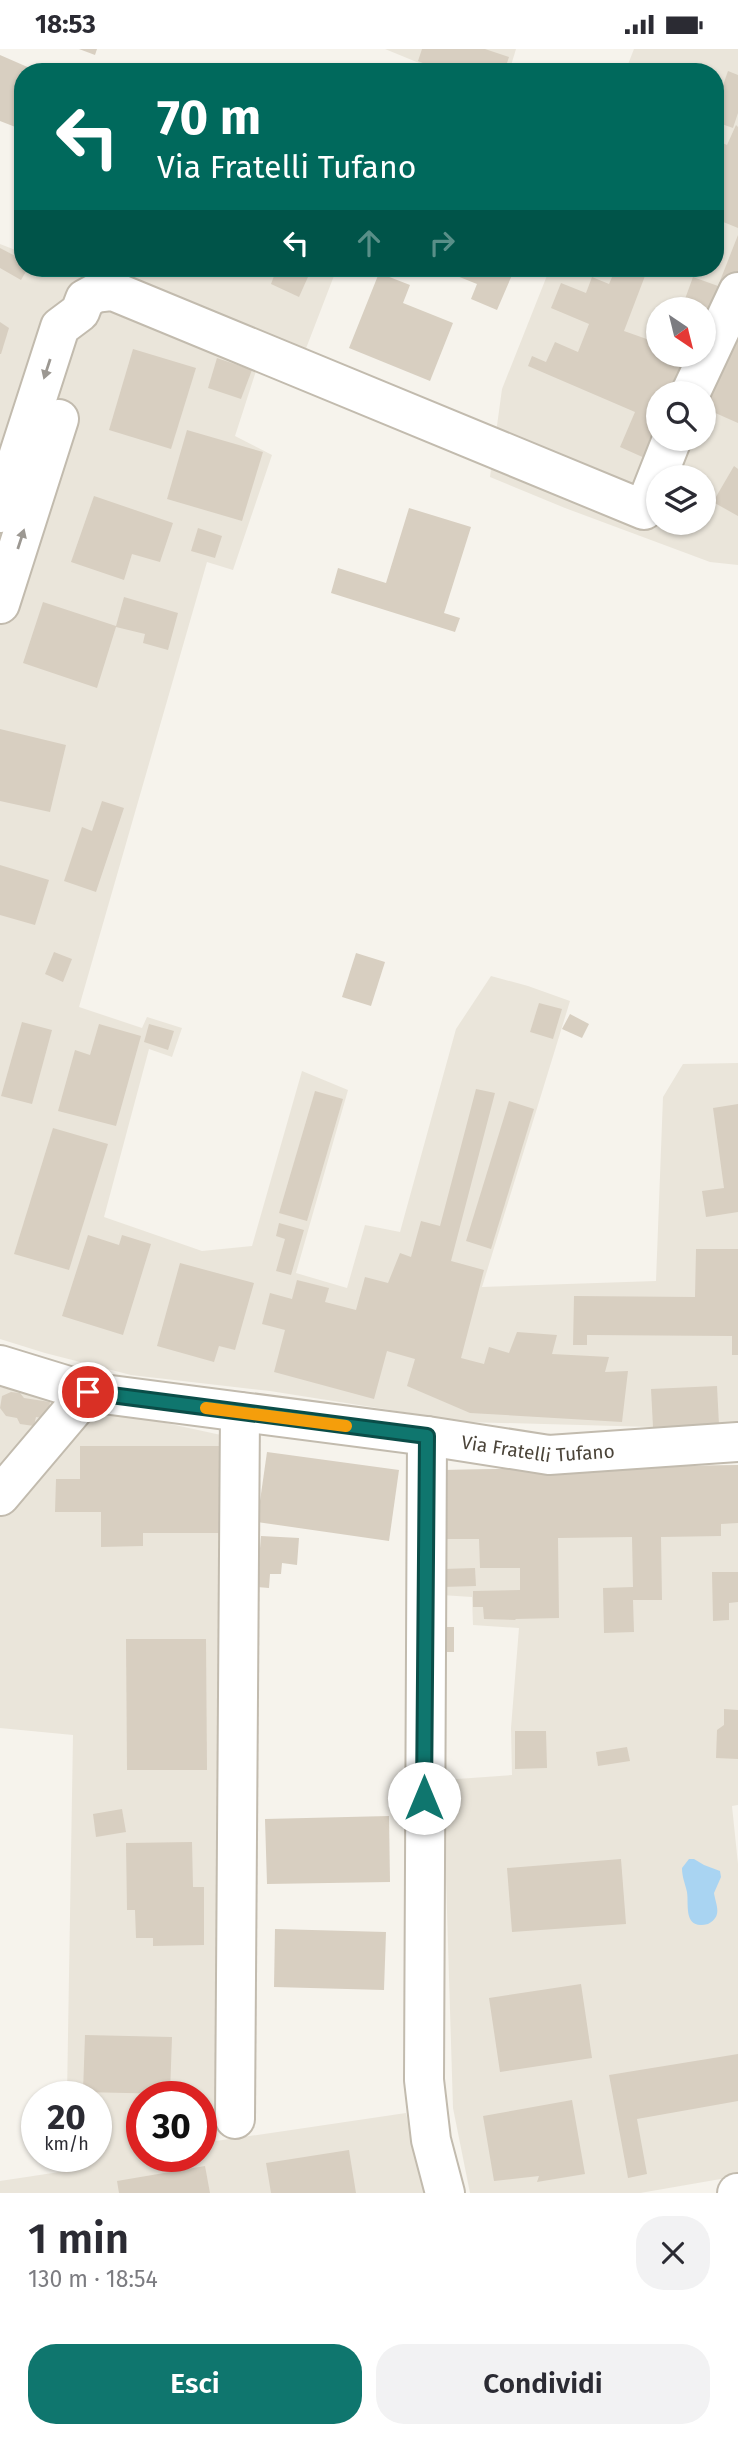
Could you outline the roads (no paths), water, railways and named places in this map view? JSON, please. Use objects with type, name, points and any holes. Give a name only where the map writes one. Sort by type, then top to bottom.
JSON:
[{"type":"street","points":[[0,513],[60,327],[80,312],[85,299],[96,293],[113,291],[644,510],[666,451]]},
{"type":"street","points":[[696,381],[738,292]]},
{"type":"street","points":[[0,604],[86,333],[80,312]]},
{"type":"street","name":"Via Fratelli Tufano","points":[[0,1365],[88,1392],[427,1436],[549,1455],[738,1442]]},
{"type":"street","points":[[0,1496],[88,1392]]},
{"type":"street","points":[[235,2119],[240,1412]]},
{"type":"street","points":[[427,1436],[424,2080],[431,2140],[445,2193]]},
{"type":"water","points":[[689,1859],[720,1871],[721,1877],[714,1893],[717,1914],[708,1924],[694,1923],[689,1916],[682,1868]]}]
